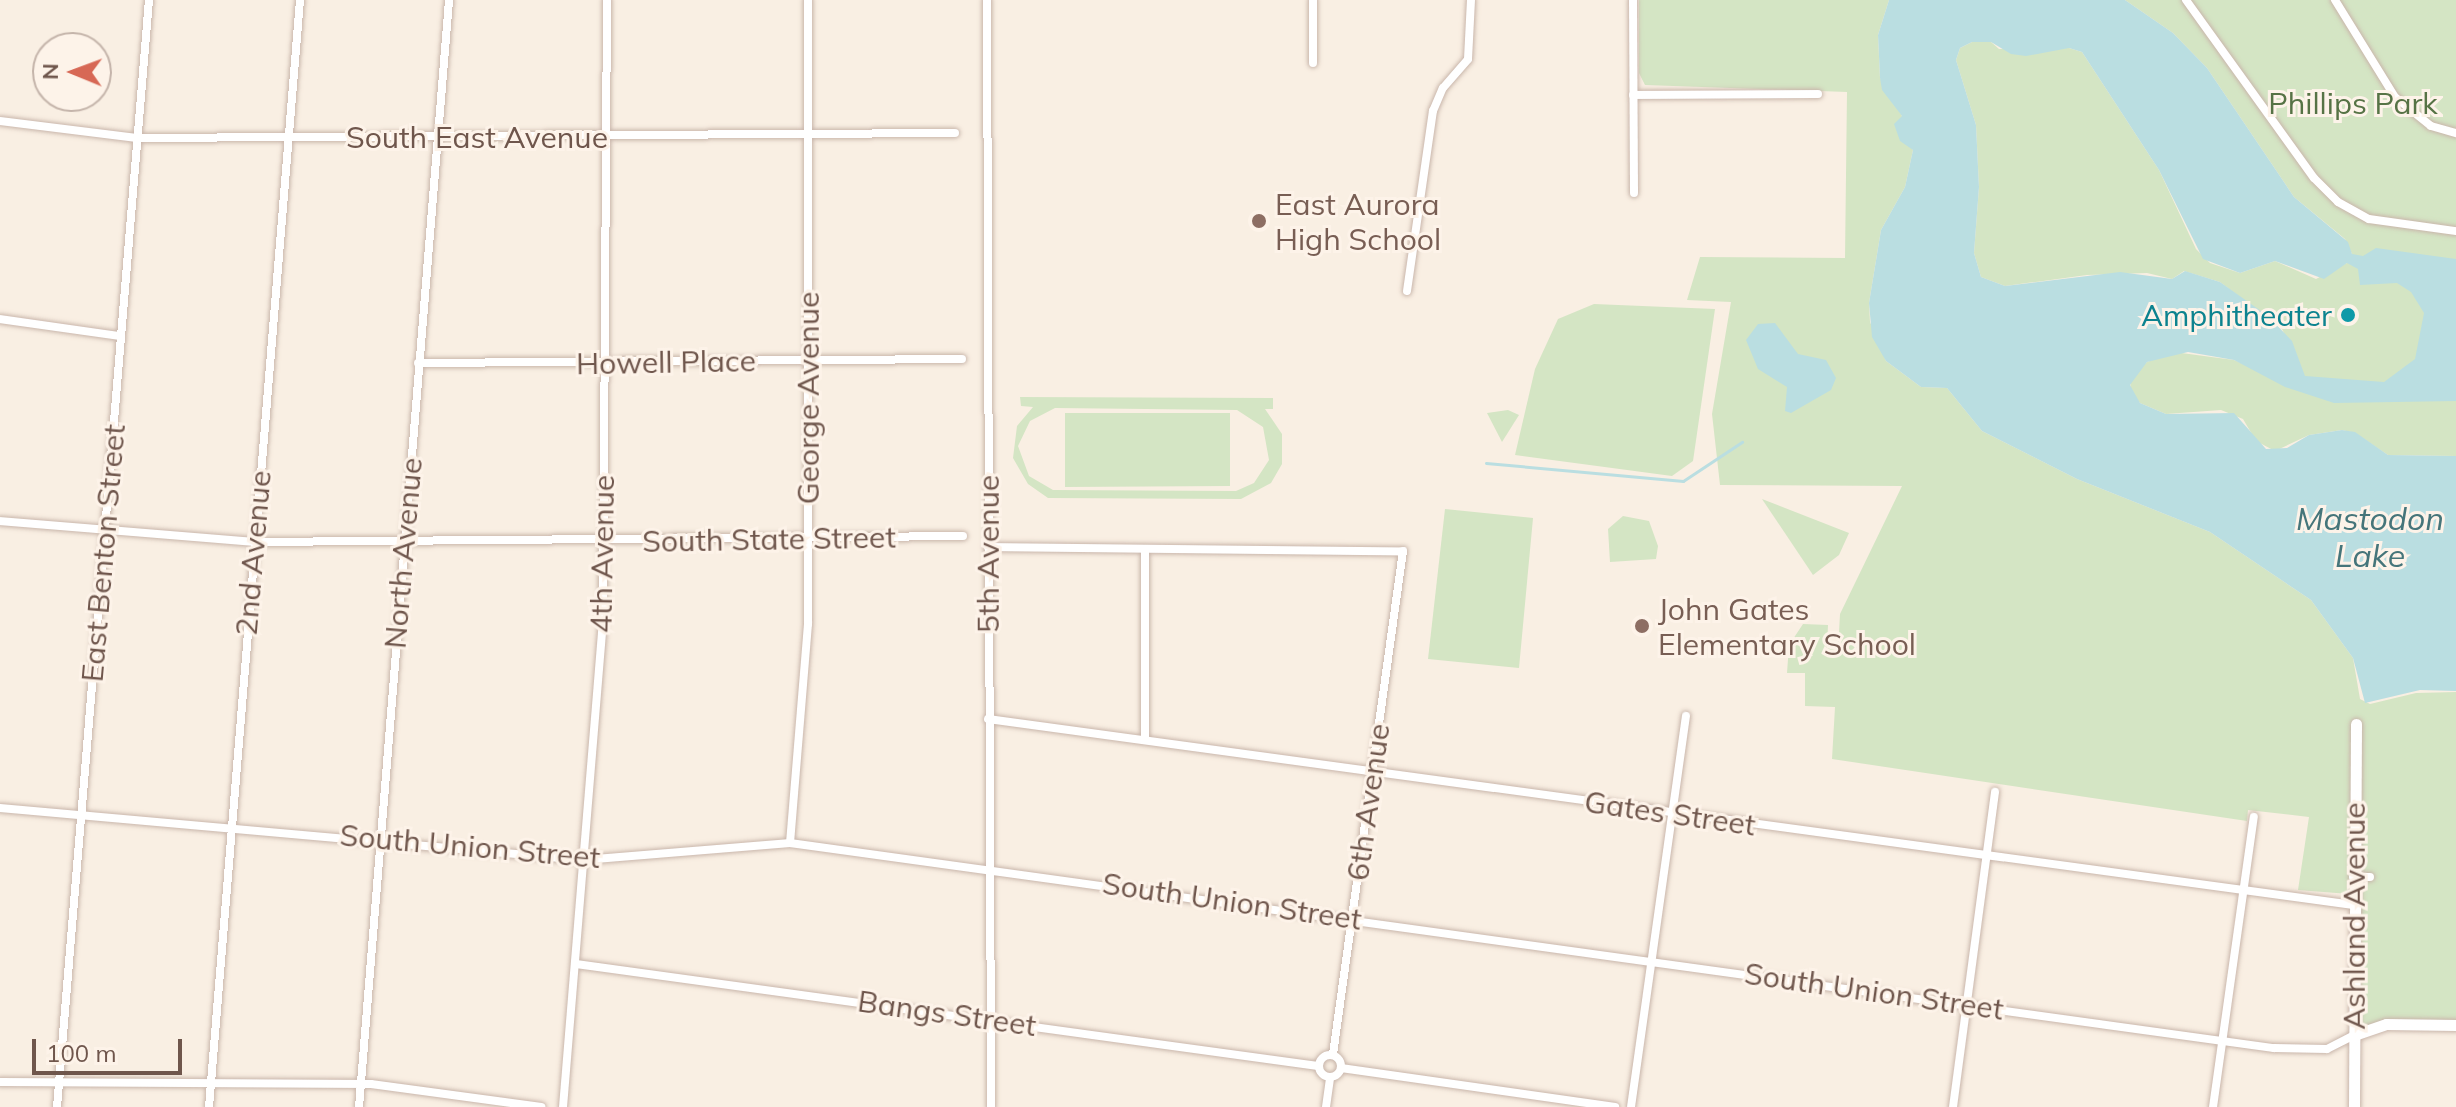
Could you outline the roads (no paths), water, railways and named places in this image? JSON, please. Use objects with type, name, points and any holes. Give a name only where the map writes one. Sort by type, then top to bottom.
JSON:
[{"type":"street","name":"East Benton Street","points":[[57,1107],[149,0]]},
{"type":"street","name":"2nd Avenue","points":[[209,1107],[300,0]]},
{"type":"street","name":"North Avenue","points":[[359,1107],[435,138],[449,0]]},
{"type":"street","name":"4th Avenue","points":[[563,1107],[603,617],[607,0]]},
{"type":"street","name":"George Avenue","points":[[790,843],[806,662],[808,0]]},
{"type":"street","name":"5th Avenue","points":[[987,0],[991,1107]]},
{"type":"street","points":[[1313,0],[1313,63]]},
{"type":"street","points":[[1407,291],[1433,111],[1443,88],[1468,59],[1471,0]]},
{"type":"street","points":[[1633,0],[1634,193]]},
{"type":"street","points":[[2186,0],[2314,178],[2338,202],[2369,219],[2456,231]]},
{"type":"street","points":[[2335,0],[2403,105],[2431,126],[2456,133]]},
{"type":"street","points":[[1633,95],[1818,94]]},
{"type":"street","name":"South East Avenue","points":[[0,121],[137,138],[955,133]]},
{"type":"street","points":[[0,319],[120,336]]},
{"type":"street","name":"Howell Place","points":[[418,363],[962,359]]},
{"type":"street","name":"South State Street","points":[[0,521],[104,533],[254,542],[963,536]]},
{"type":"street","points":[[988,547],[1145,549],[1145,740]]},
{"type":"street","name":"6th Avenue","points":[[1145,549],[1403,551],[1333,1054]]},
{"type":"street","points":[[1631,1107],[1686,716]]},
{"type":"street","name":"Gates Street","points":[[988,719],[2353,905]]},
{"type":"street","name":"Ashland Avenue","points":[[2354,1107],[2356,724]]},
{"type":"street","points":[[1953,1107],[1995,792]]},
{"type":"street","name":"South Union Street","points":[[0,808],[81,818],[232,825],[381,838],[583,860],[790,843],[1353,917],[2222,1040],[2327,1049],[2386,1024],[2456,1025]]},
{"type":"street","points":[[2213,1107],[2254,817]]},
{"type":"street","points":[[2353,877],[2370,877]]},
{"type":"street","name":"Bangs Street","points":[[576,964],[1318,1066]]},
{"type":"street","points":[[1330,1077],[1318,1066],[1333,1054],[1341,1068]]},
{"type":"street","points":[[1326,1107],[1330,1077],[1341,1068],[1615,1107]]},
{"type":"street","points":[[0,1082],[58,1086],[360,1084],[541,1107]]},
{"type":"water","name":"Mastodon Lake","points":[[1889,0],[2125,0],[2173,33],[2207,68],[2294,197],[2348,242],[2352,254],[2363,256],[2376,248],[2456,259],[2456,401],[2334,403],[2285,387],[2234,360],[2188,352],[2147,362],[2130,385],[2140,403],[2166,414],[2234,413],[2266,449],[2287,448],[2309,435],[2342,430],[2355,432],[2388,455],[2456,456],[2456,691],[2420,690],[2365,703],[2353,658],[2311,600],[2210,532],[2077,479],[1982,431],[1947,388],[1921,387],[1886,361],[1872,337],[1869,303],[1881,230],[1905,187],[1913,150],[1900,141],[1894,124],[1902,116],[1882,90],[1878,35]],"holes":[[[1972,42],[1991,42],[2011,54],[2026,56],[2069,48],[2082,52],[2159,170],[2203,259],[2240,273],[2275,261],[2324,279],[2347,263],[2358,269],[2360,285],[2397,283],[2411,292],[2424,313],[2415,359],[2384,382],[2305,376],[2292,341],[2268,316],[2220,282],[2185,271],[2172,279],[2120,272],[2005,286],[1981,277],[1974,253],[1979,187],[1976,125],[1956,60],[1960,48]]]},
{"type":"water","points":[[1775,323],[1798,354],[1826,360],[1836,378],[1831,390],[1791,413],[1785,411],[1787,387],[1758,369],[1746,340],[1758,324]]},
{"type":"waterway","points":[[1486,463],[1683,481],[1742,442]]},
{"type":"place","name":"East Aurora High School","points":[[1259,221]]},
{"type":"place","name":"Amphitheater","points":[[2348,315]]},
{"type":"place","name":"John Gates Elementary School","points":[[1642,626]]},
{"type":"park label","name":"Phillips Park","points":[[2353,103]]}]
